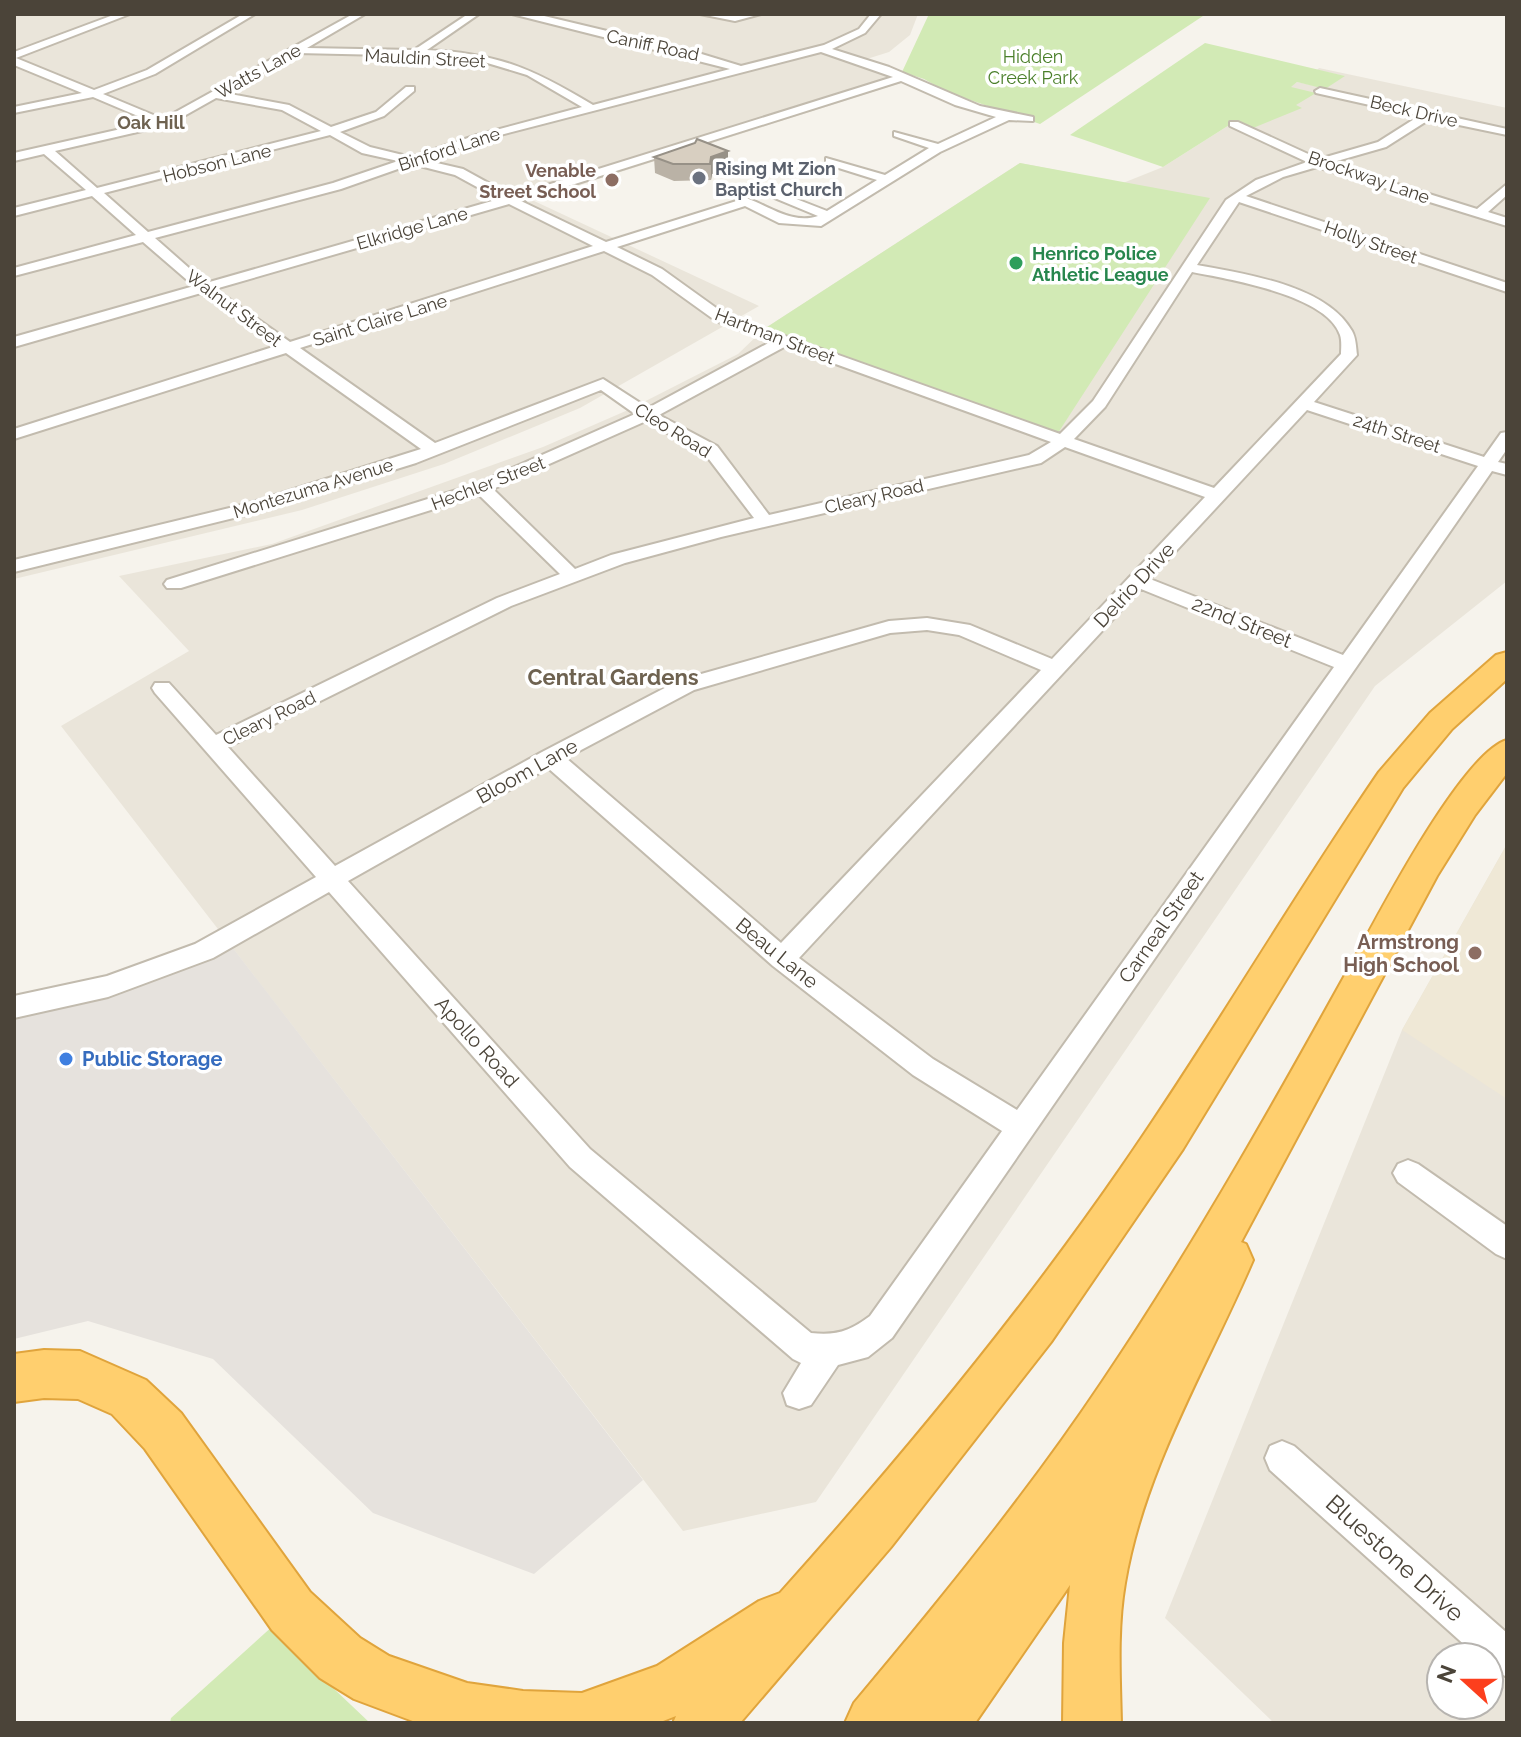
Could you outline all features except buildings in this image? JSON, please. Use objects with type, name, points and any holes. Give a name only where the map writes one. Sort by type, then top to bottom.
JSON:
[{"type":"highway","points":[[702,1723],[822,1591],[980,1399],[1135,1185],[1391,780],[1441,721],[1507,662]]},
{"type":"highway","points":[[874,1723],[932,1653],[1085,1452],[1189,1290],[1432,852],[1472,793],[1507,751]]},
{"type":"highway","points":[[1092,1723],[1091,1656],[1101,1566],[1136,1466],[1342,1016]]},
{"type":"highway","points":[[14,1378],[44,1374],[80,1375],[129,1397],[163,1431],[291,1611],[340,1658],[374,1679],[467,1712],[523,1720],[582,1722],[673,1689],[822,1591]]},
{"type":"highway","points":[[940,1723],[1041,1582],[1171,1384]]},
{"type":"street","points":[[14,58],[125,14]]},
{"type":"street","points":[[14,110],[93,94],[164,66],[250,14]]},
{"type":"street","name":"Watts Lane","points":[[14,157],[164,123],[360,14]]},
{"type":"street","points":[[413,55],[474,14]]},
{"type":"street","name":"Caniff Road","points":[[517,14],[553,19],[604,36],[686,51],[741,70]]},
{"type":"street","points":[[705,14],[735,18],[756,14]]},
{"type":"street","name":"Binford Lane","points":[[14,272],[325,190],[481,137],[822,49],[862,31],[876,14]]},
{"type":"street","points":[[822,49],[1006,117],[1029,119]]},
{"type":"street","name":"Mauldin Street","points":[[295,50],[465,57],[512,66],[591,108]]},
{"type":"street","points":[[14,58],[164,123]]},
{"type":"street","name":"Elkridge Lane","points":[[14,342],[509,200],[899,78]]},
{"type":"street","name":"Hobson Lane","points":[[14,212],[330,132],[380,114],[397,103],[410,89]]},
{"type":"street","name":"Beck Drive","points":[[1320,91],[1507,132]]},
{"type":"street","name":"Hartman Street","points":[[216,95],[285,107],[366,150],[452,169],[657,272],[707,311],[1218,496]]},
{"type":"street","name":"Cleary Road","points":[[214,745],[504,602],[571,575],[674,542],[1035,459],[1063,440],[1099,404],[1236,197],[1259,183],[1388,142],[1428,115]]},
{"type":"street","points":[[759,189],[828,216],[939,148],[1006,117]]},
{"type":"street","name":"Brockway Lane","points":[[1234,124],[1320,164],[1507,222]]},
{"type":"street","points":[[898,134],[939,148]]},
{"type":"street","name":"Walnut Street","points":[[47,150],[204,288],[434,450]]},
{"type":"street","points":[[830,161],[885,179]]},
{"type":"street","points":[[1480,213],[1507,188]]},
{"type":"street","name":"Holly Street","points":[[1236,197],[1507,288]]},
{"type":"street","name":"Saint Claire Lane","points":[[14,434],[746,202],[796,223],[816,223],[828,216]]},
{"type":"street","name":"Delrio Drive","points":[[782,959],[1349,355],[1349,339],[1343,326],[1328,312],[1293,293],[1188,267]]},
{"type":"street","name":"Hechler Street","points":[[174,584],[482,488],[647,415],[784,341]]},
{"type":"street","name":"Cleo Road","points":[[603,384],[647,415],[711,450],[765,521]]},
{"type":"street","name":"Montezuma Avenue","points":[[14,566],[252,508],[434,450],[603,384]]},
{"type":"street","name":"24th Street","points":[[1305,404],[1498,466]]},
{"type":"street","name":"Carneal Street","points":[[829,1351],[857,1346],[881,1327],[1346,664],[1498,466],[1507,437]]},
{"type":"street","points":[[482,488],[571,575]]},
{"type":"street","name":"22nd Street","points":[[1139,581],[1346,664]]},
{"type":"street","name":"Bloom Lane","points":[[14,1007],[108,986],[204,951],[334,881],[550,757],[687,685],[889,627],[927,624],[963,629],[1056,668]]},
{"type":"street","name":"Apollo Road","points":[[162,688],[580,1158],[804,1348],[829,1351]]},
{"type":"street","name":"Beau Lane","points":[[550,757],[782,959],[923,1067],[1021,1128]]},
{"type":"street","points":[[1408,1173],[1507,1244]]},
{"type":"street","points":[[799,1393],[829,1351]]},
{"type":"street","name":"Bluestone Drive","points":[[1282,1458],[1507,1658]]},
{"type":"shaded area","points":[[14,14],[918,14],[910,35],[889,52],[851,64],[907,81],[532,200],[759,306],[580,408],[444,464],[302,510],[14,579]]},
{"type":"shaded area","points":[[1317,70],[1507,108],[1507,581],[1375,686],[816,1502],[683,1531],[61,726],[189,651],[119,576],[272,544],[543,447],[628,410],[738,354],[764,329],[1020,163],[1123,183],[1163,167],[1234,122],[1295,106],[1290,87],[1297,82],[1325,88],[1344,76]]},
{"type":"shaded area","points":[[1507,844],[1507,1723],[1274,1723],[1165,1618],[1402,1030]]},
{"type":"shaded area","name":"Armstrong High School","points":[[1507,844],[1507,1099],[1402,1030]]},
{"type":"shaded area","points":[[226,939],[643,1480],[534,1574],[373,1513],[213,1359],[88,1321],[14,1339],[14,1020],[78,992]]},
{"type":"green space","name":"Hidden Creek Park","points":[[929,14],[1206,14],[1040,124],[947,92],[924,79],[902,72]]},
{"type":"green space","name":"Hidden Creek Park","points":[[1205,43],[1345,76],[1325,89],[1297,82],[1291,87],[1316,93],[1296,105],[1302,108],[1253,128],[1234,122],[1163,167],[1070,135]]},
{"type":"green space","name":"Henrico Police Athletic League","points":[[1020,163],[1210,198],[1058,433],[764,329]]},
{"type":"green space","points":[[275,1624],[313,1669],[370,1723],[170,1723],[171,1718]]},
{"type":"place","name":"Rising Mt Zion Baptist Church","points":[[699,178]]},
{"type":"place","name":"Venable Street School","points":[[612,180]]},
{"type":"place","name":"Henrico Police Athletic League","points":[[1016,263]]},
{"type":"place","name":"Armstrong High School","points":[[1475,953]]},
{"type":"place","name":"Public Storage","points":[[66,1059]]},
{"type":"district","name":"Oak Hill","points":[[151,122]]},
{"type":"district","name":"Central Gardens","points":[[613,677]]}]
